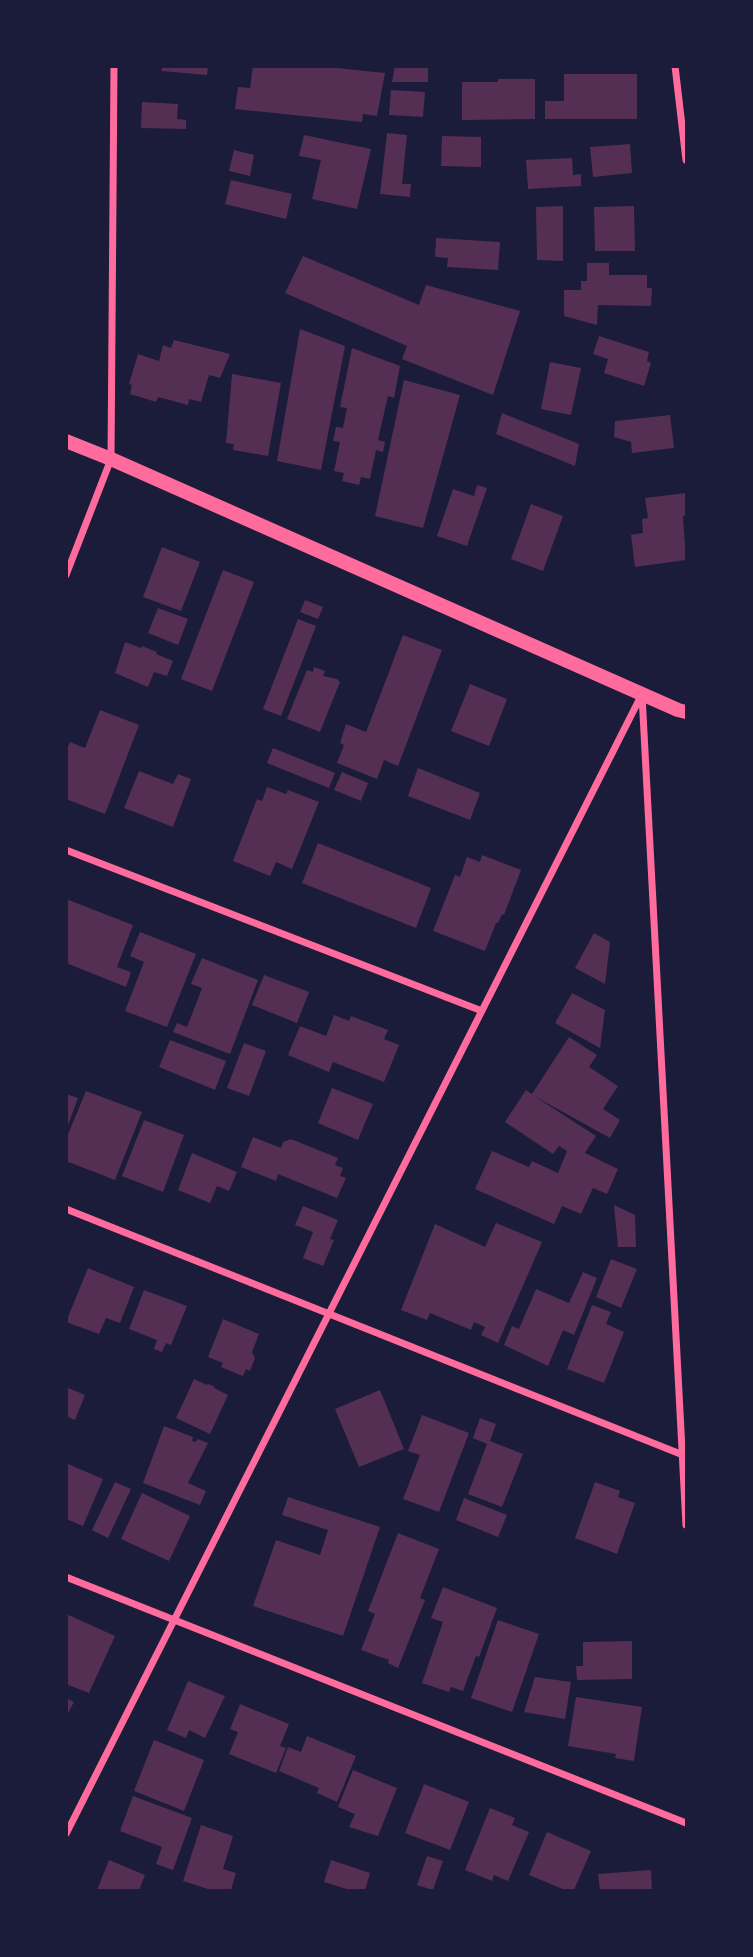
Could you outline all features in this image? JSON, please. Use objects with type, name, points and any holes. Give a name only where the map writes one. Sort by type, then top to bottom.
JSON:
[{"type":"main road","points":[[66,441],[687,712]]},
{"type":"street","points":[[66,575],[111,459],[114,66]]},
{"type":"street","points":[[675,66],[687,160]]},
{"type":"street","points":[[66,1834],[642,694]]},
{"type":"street","points":[[642,694],[687,1525]]},
{"type":"street","points":[[66,850],[482,1011]]},
{"type":"street","points":[[66,1209],[683,1455]]},
{"type":"street","points":[[66,1577],[687,1823]]},
{"type":"building","points":[[162,66],[208,66],[207,75],[162,71]]},
{"type":"building","points":[[253,66],[317,66],[385,73],[377,116],[363,114],[362,122],[235,109],[238,87],[250,88]]},
{"type":"building","points":[[395,66],[428,66],[428,82],[392,82]]},
{"type":"building","points":[[564,74],[637,74],[637,119],[545,119],[545,101],[564,101]]},
{"type":"building","points":[[498,79],[535,79],[535,119],[462,120],[462,82],[498,82]]},
{"type":"building","points":[[391,90],[425,92],[423,117],[389,115]]},
{"type":"building","points":[[142,102],[178,104],[177,119],[186,120],[186,129],[141,128]]},
{"type":"building","points":[[387,133],[407,135],[402,184],[411,184],[410,197],[380,194]]},
{"type":"building","points":[[304,135],[371,149],[357,209],[312,199],[321,160],[299,156]]},
{"type":"building","points":[[442,136],[481,137],[481,167],[441,166]]},
{"type":"building","points":[[630,144],[632,173],[593,177],[590,147]]},
{"type":"building","points":[[234,150],[254,155],[250,176],[229,171]]},
{"type":"building","points":[[572,158],[573,175],[581,174],[581,186],[528,189],[526,160]]},
{"type":"building","points":[[231,180],[292,194],[286,219],[225,204]]},
{"type":"building","points":[[563,206],[563,261],[537,260],[536,207]]},
{"type":"building","points":[[634,206],[635,251],[595,251],[594,207]]},
{"type":"building","points":[[436,238],[500,242],[498,270],[447,267],[448,258],[435,257]]},
{"type":"building","points":[[303,256],[419,305],[426,285],[520,311],[493,395],[402,359],[407,346],[285,293]]},
{"type":"building","points":[[587,263],[609,263],[609,275],[647,275],[647,288],[652,288],[651,306],[598,305],[597,325],[564,316],[564,290],[581,290],[581,281],[587,281]]},
{"type":"building","points":[[300,329],[345,346],[321,470],[277,461]]},
{"type":"building","points":[[599,336],[649,352],[647,361],[651,363],[644,386],[604,373],[608,359],[593,354]]},
{"type":"building","points":[[174,340],[230,354],[220,378],[209,375],[201,402],[189,399],[188,405],[158,397],[156,402],[130,394],[132,385],[129,384],[138,354],[159,361],[163,345],[171,348]]},
{"type":"building","points":[[352,348],[400,366],[394,398],[388,396],[378,440],[385,442],[383,452],[376,450],[370,479],[361,477],[359,485],[342,481],[344,473],[334,471],[340,442],[333,441],[336,427],[343,428],[347,408],[340,407]]},
{"type":"building","points":[[550,362],[581,368],[571,415],[541,409]]},
{"type":"building","points":[[232,374],[281,383],[268,456],[233,450],[234,444],[226,443]]},
{"type":"building","points":[[404,380],[460,395],[423,528],[375,516]]},
{"type":"building","points":[[502,413],[579,444],[575,466],[496,434]]},
{"type":"building","points":[[670,415],[674,448],[632,453],[631,442],[614,437],[615,421]]},
{"type":"building","points":[[477,485],[487,488],[467,546],[437,536],[453,489],[474,496]]},
{"type":"building","points":[[686,493],[686,515],[683,516],[686,560],[635,567],[631,535],[643,533],[642,519],[648,518],[645,498]]},
{"type":"building","points":[[531,504],[563,516],[543,571],[511,559]]},
{"type":"building","points":[[162,547],[200,562],[181,611],[143,597]]},
{"type":"building","points":[[223,570],[254,582],[212,691],[181,679]]},
{"type":"building","points":[[305,600],[323,607],[318,619],[300,612]]},
{"type":"building","points":[[158,608],[188,619],[178,645],[148,633]]},
{"type":"building","points":[[298,619],[316,626],[281,716],[263,709]]},
{"type":"building","points":[[403,635],[442,650],[398,766],[384,760],[377,779],[337,763],[344,745],[340,743],[346,724],[366,732]]},
{"type":"building","points":[[125,642],[141,648],[142,646],[173,661],[167,676],[154,672],[148,687],[115,673]]},
{"type":"building","points":[[314,667],[325,671],[323,676],[340,682],[320,732],[287,719],[307,670],[313,672]]},
{"type":"building","points":[[470,684],[507,699],[489,746],[451,731]]},
{"type":"building","points":[[100,710],[139,725],[105,814],[66,799],[66,751],[70,742],[85,748]]},
{"type":"building","points":[[273,748],[335,773],[329,788],[267,763]]},
{"type":"building","points":[[418,768],[480,793],[470,820],[408,796]]},
{"type":"building","points":[[139,771],[173,784],[178,774],[191,779],[173,827],[124,808]]},
{"type":"building","points":[[342,772],[368,783],[361,801],[334,790]]},
{"type":"building","points":[[267,787],[286,794],[288,790],[319,802],[292,869],[276,862],[270,876],[233,861],[257,799],[262,801]]},
{"type":"building","points":[[318,843],[431,888],[416,928],[302,883]]},
{"type":"building","points":[[482,855],[521,870],[504,915],[502,914],[496,923],[485,951],[433,931],[455,875],[460,877],[467,857],[480,862]]},
{"type":"building","points":[[66,899],[133,925],[117,967],[131,972],[126,987],[66,963]]},
{"type":"building","points":[[140,932],[196,954],[167,1027],[125,1011],[144,962],[130,956]]},
{"type":"building","points":[[594,933],[610,942],[605,984],[575,968]]},
{"type":"building","points":[[202,958],[258,980],[230,1054],[173,1032],[177,1023],[187,1027],[202,988],[191,984]]},
{"type":"building","points":[[264,975],[309,992],[297,1023],[252,1005]]},
{"type":"building","points":[[572,993],[605,1010],[600,1048],[555,1023]]},
{"type":"building","points":[[334,1015],[349,1021],[351,1016],[388,1030],[384,1039],[399,1045],[384,1082],[333,1062],[329,1072],[288,1055],[300,1026],[326,1036]]},
{"type":"building","points":[[569,1037],[597,1055],[589,1067],[618,1086],[603,1109],[620,1120],[610,1138],[534,1096],[596,1136],[585,1153],[618,1169],[607,1194],[593,1188],[581,1214],[562,1206],[554,1224],[475,1189],[492,1151],[529,1167],[532,1161],[558,1173],[567,1151],[559,1146],[553,1154],[505,1122],[526,1090],[532,1094]]},
{"type":"building","points":[[170,1040],[226,1061],[215,1090],[159,1067]]},
{"type":"building","points":[[244,1043],[266,1051],[249,1096],[227,1088]]},
{"type":"building","points":[[332,1088],[373,1104],[358,1140],[318,1123]]},
{"type":"building","points":[[86,1091],[142,1112],[115,1180],[66,1161],[66,1139]]},
{"type":"building","points":[[66,1094],[78,1098],[67,1128],[66,1128]]},
{"type":"building","points":[[144,1120],[184,1135],[163,1192],[122,1176]]},
{"type":"building","points":[[253,1137],[281,1148],[283,1142],[291,1139],[338,1158],[335,1165],[343,1168],[340,1176],[346,1178],[337,1198],[278,1174],[276,1181],[241,1167]]},
{"type":"building","points":[[192,1153],[237,1172],[229,1191],[217,1186],[210,1203],[178,1190]]},
{"type":"building","points":[[614,1205],[635,1215],[636,1247],[618,1247]]},
{"type":"building","points":[[303,1206],[338,1220],[330,1239],[334,1240],[323,1266],[303,1258],[313,1232],[295,1225]]},
{"type":"building","points":[[496,1223],[542,1242],[498,1343],[481,1335],[485,1327],[474,1322],[471,1330],[430,1313],[427,1320],[401,1310],[435,1224],[485,1247]]},
{"type":"building","points":[[611,1259],[637,1269],[621,1308],[596,1297]]},
{"type":"building","points":[[88,1268],[134,1287],[120,1323],[106,1318],[99,1334],[66,1322]]},
{"type":"building","points":[[583,1272],[597,1278],[574,1335],[563,1330],[548,1366],[504,1345],[512,1326],[519,1329],[536,1289],[569,1303]]},
{"type":"building","points":[[144,1290],[187,1306],[171,1345],[166,1343],[162,1352],[154,1349],[157,1340],[129,1329]]},
{"type":"building","points":[[592,1305],[611,1312],[606,1324],[624,1332],[604,1383],[567,1369]]},
{"type":"building","points":[[223,1319],[259,1334],[252,1352],[255,1358],[250,1371],[246,1369],[243,1376],[221,1367],[223,1363],[208,1357]]},
{"type":"building","points":[[194,1379],[228,1395],[210,1434],[176,1418]]},
{"type":"building","points":[[66,1387],[85,1395],[75,1420],[66,1416]]},
{"type":"building","points":[[380,1390],[404,1449],[359,1467],[335,1409]]},
{"type":"building","points":[[422,1415],[469,1433],[439,1512],[403,1499],[420,1455],[408,1451]]},
{"type":"building","points":[[480,1418],[496,1424],[490,1441],[523,1454],[502,1507],[468,1494],[487,1444],[473,1438]]},
{"type":"building","points":[[164,1426],[193,1437],[192,1441],[196,1442],[197,1439],[208,1443],[188,1483],[206,1491],[200,1505],[143,1483]]},
{"type":"building","points":[[68,1464],[103,1479],[83,1526],[66,1519]]},
{"type":"building","points":[[115,1482],[131,1489],[108,1538],[92,1530]]},
{"type":"building","points":[[595,1482],[620,1491],[618,1497],[635,1503],[617,1554],[575,1538]]},
{"type":"building","points":[[142,1493],[190,1516],[169,1561],[121,1539]]},
{"type":"building","points":[[288,1497],[380,1527],[343,1636],[253,1606],[276,1540],[320,1555],[328,1530],[282,1515]]},
{"type":"building","points":[[464,1498],[507,1515],[498,1537],[456,1520]]},
{"type":"building","points":[[398,1533],[439,1549],[420,1598],[425,1600],[398,1668],[388,1663],[389,1660],[361,1650],[375,1614],[368,1611]]},
{"type":"building","points":[[443,1587],[497,1608],[463,1691],[451,1687],[449,1692],[422,1683],[443,1622],[431,1618]]},
{"type":"building","points":[[66,1614],[115,1636],[89,1693],[66,1684]]},
{"type":"building","points":[[498,1620],[539,1634],[512,1712],[471,1698]]},
{"type":"building","points":[[632,1641],[632,1679],[577,1680],[576,1666],[583,1666],[583,1642]]},
{"type":"building","points":[[535,1677],[571,1682],[565,1719],[524,1712]]},
{"type":"building","points":[[188,1681],[225,1696],[205,1738],[189,1730],[186,1738],[167,1730]]},
{"type":"building","points":[[576,1697],[642,1707],[634,1761],[615,1758],[616,1754],[568,1746]]},
{"type":"building","points":[[66,1698],[74,1702],[66,1717]]},
{"type":"building","points":[[240,1704],[289,1724],[280,1746],[286,1748],[276,1773],[229,1754],[238,1732],[230,1729]]},
{"type":"building","points":[[307,1736],[356,1756],[337,1802],[317,1793],[319,1788],[279,1771],[288,1747],[301,1752]]},
{"type":"building","points":[[154,1740],[204,1760],[184,1811],[134,1791]]},
{"type":"building","points":[[353,1770],[397,1788],[378,1836],[349,1827],[355,1814],[338,1807]]},
{"type":"building","points":[[424,1784],[469,1802],[450,1850],[405,1833]]},
{"type":"building","points":[[133,1796],[192,1818],[173,1870],[156,1864],[162,1847],[120,1831]]},
{"type":"building","points":[[490,1808],[515,1818],[512,1825],[529,1832],[508,1881],[494,1875],[492,1881],[465,1870]]},
{"type":"building","points":[[201,1825],[233,1836],[223,1869],[236,1873],[231,1890],[211,1890],[183,1881]]},
{"type":"building","points":[[547,1832],[591,1851],[574,1890],[565,1890],[529,1875]]},
{"type":"building","points":[[427,1856],[443,1861],[433,1890],[417,1885]]},
{"type":"building","points":[[109,1860],[145,1875],[139,1890],[97,1890]]},
{"type":"building","points":[[331,1860],[370,1873],[365,1890],[350,1890],[324,1882]]},
{"type":"building","points":[[651,1870],[652,1890],[600,1890],[598,1874]]}]
